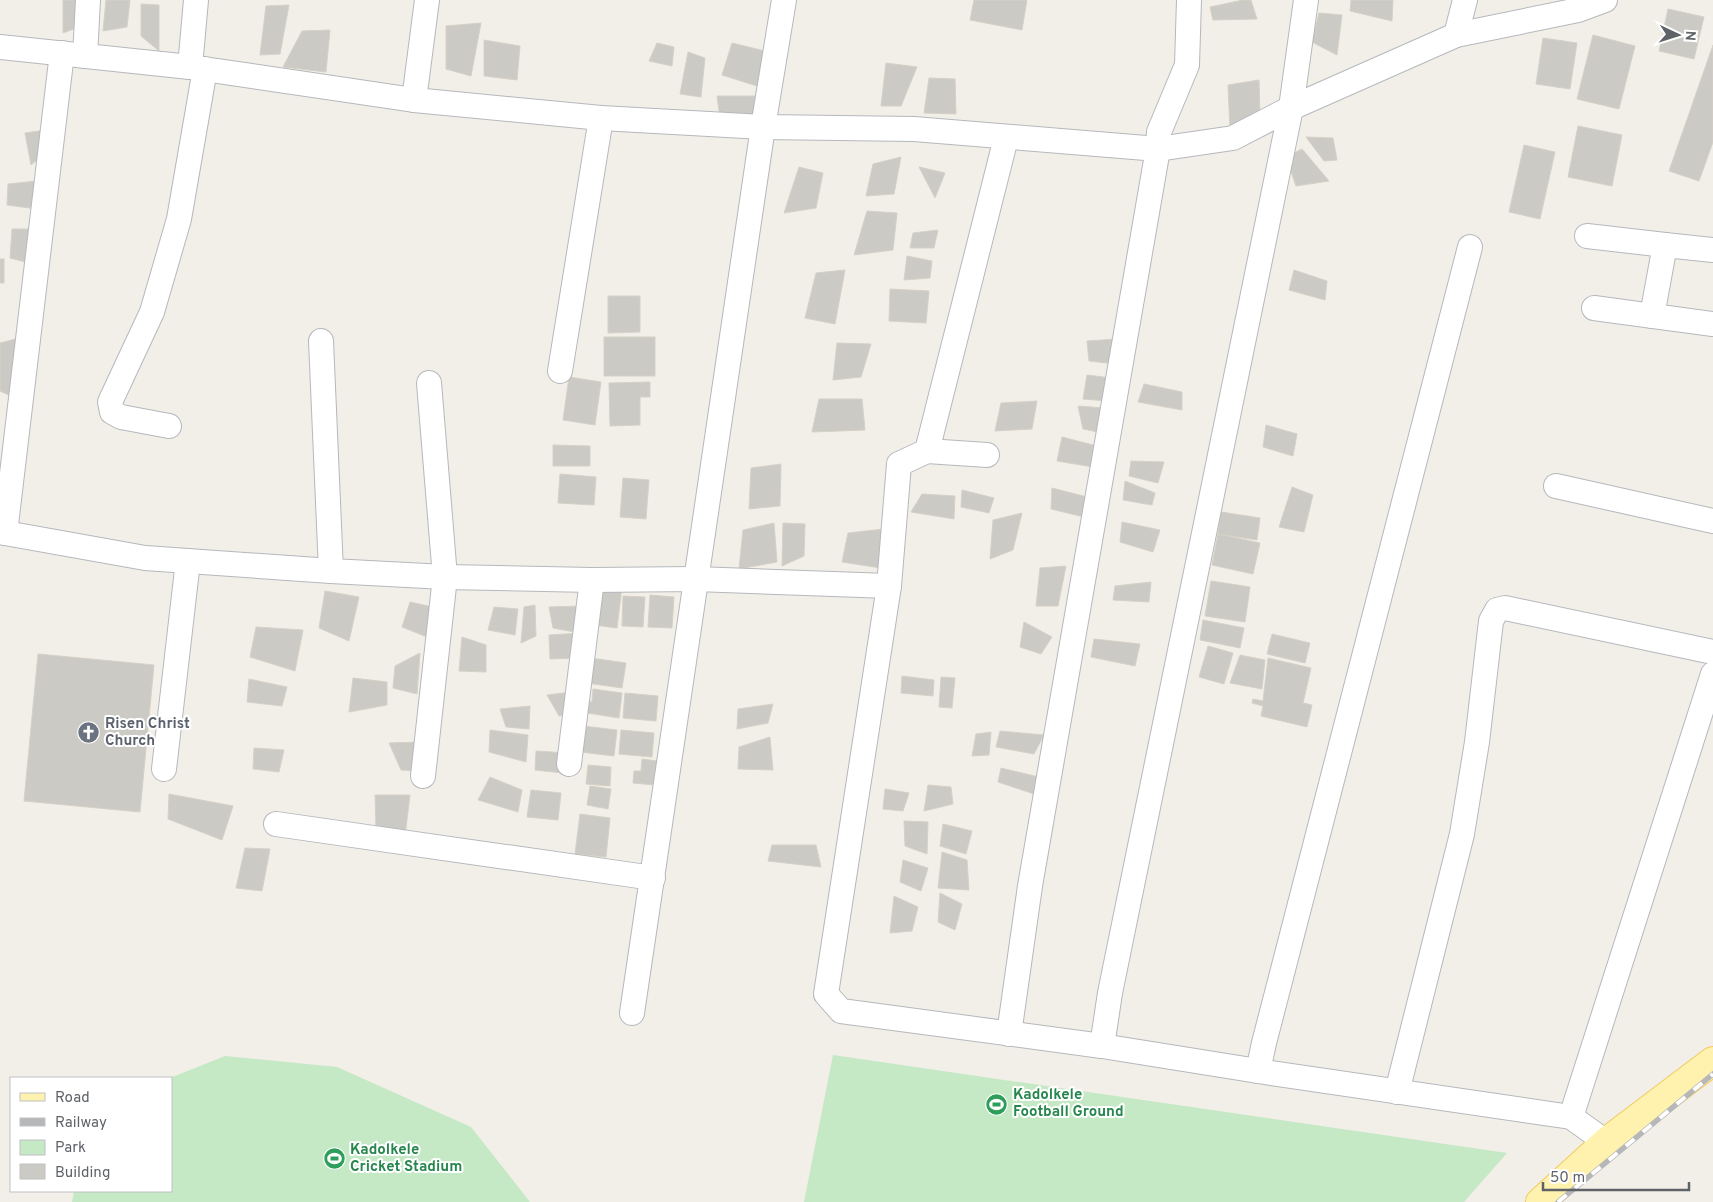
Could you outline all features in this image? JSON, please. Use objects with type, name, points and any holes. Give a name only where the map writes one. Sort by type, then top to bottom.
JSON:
[{"type":"main road","points":[[1540,1202],[1606,1142],[1713,1061]]},
{"type":"street","points":[[85,56],[88,0]]},
{"type":"street","points":[[169,426],[121,417],[112,412],[110,402],[152,312],[179,219],[198,68],[196,0]]},
{"type":"street","points":[[414,100],[426,0]]},
{"type":"street","points":[[632,1014],[763,127],[784,0]]},
{"type":"street","points":[[1008,1034],[1030,886],[1158,149],[1159,132],[1187,66],[1189,0]]},
{"type":"street","points":[[1102,1046],[1116,964],[1291,108],[1306,0]]},
{"type":"street","points":[[1456,35],[1465,0]]},
{"type":"street","points":[[0,47],[198,68],[414,100],[601,118],[763,127],[914,129],[1158,149],[1233,138],[1291,108],[1456,35],[1578,10],[1605,0]]},
{"type":"street","points":[[62,53],[2,532],[145,558],[331,571],[445,577],[592,580],[696,579],[889,586]]},
{"type":"street","points":[[560,371],[601,118]]},
{"type":"street","points":[[928,451],[1006,138]]},
{"type":"street","points":[[1587,236],[1713,250]]},
{"type":"street","points":[[1652,316],[1665,245]]},
{"type":"street","points":[[1258,1071],[1470,247]]},
{"type":"street","points":[[1594,308],[1713,324]]},
{"type":"street","points":[[321,341],[331,571]]},
{"type":"street","points":[[423,776],[445,577],[429,383]]},
{"type":"street","points":[[987,455],[928,451],[899,464],[889,586],[826,994],[841,1011],[1102,1046],[1571,1117],[1606,1142]]},
{"type":"street","points":[[1556,486],[1713,520]]},
{"type":"street","points":[[164,769],[188,561]]},
{"type":"street","points":[[569,764],[592,580]]},
{"type":"street","points":[[1397,1092],[1462,834],[1477,742],[1491,621],[1497,610],[1505,608],[1713,652]]},
{"type":"street","points":[[1571,1117],[1705,731],[1713,674]]},
{"type":"street","points":[[276,824],[653,878]]},
{"type":"green space","name":"Kadolkele Football Ground","points":[[833,1055],[1507,1153],[1464,1202],[804,1202]]},
{"type":"green space","name":"Kadolkele Cricket Stadium","points":[[225,1056],[337,1067],[471,1127],[530,1202],[72,1202],[74,1192],[172,1192],[172,1077]]},
{"type":"building","points":[[63,0],[79,0],[79,27],[63,33]]},
{"type":"building","points":[[106,0],[130,0],[127,27],[103,31]]},
{"type":"building","points":[[974,0],[1027,0],[1022,30],[970,20]]},
{"type":"building","points":[[1251,0],[1257,19],[1213,20],[1210,7]]},
{"type":"building","points":[[1351,0],[1393,0],[1392,21],[1350,11]]},
{"type":"building","points":[[141,4],[159,5],[159,51],[141,36]]},
{"type":"building","points":[[289,5],[280,54],[260,55],[266,6]]},
{"type":"building","points":[[1668,9],[1704,17],[1694,59],[1659,51]]},
{"type":"building","points":[[1319,13],[1342,15],[1337,55],[1312,42]]},
{"type":"building","points":[[481,23],[471,76],[446,69],[446,26]]},
{"type":"building","points":[[330,30],[326,72],[283,67],[302,31]]},
{"type":"building","points":[[1593,35],[1635,46],[1619,109],[1577,99]]},
{"type":"building","points":[[1543,38],[1577,43],[1570,89],[1536,84]]},
{"type":"building","points":[[484,40],[520,46],[517,80],[484,76]]},
{"type":"building","points":[[657,43],[674,47],[672,66],[649,61]]},
{"type":"building","points":[[732,43],[765,51],[757,86],[722,75]]},
{"type":"building","points":[[1713,45],[1713,142],[1699,181],[1669,171]]},
{"type":"building","points":[[688,52],[705,58],[701,97],[680,94]]},
{"type":"building","points":[[886,63],[917,67],[901,106],[881,106]]},
{"type":"building","points":[[929,78],[955,79],[956,114],[924,113]]},
{"type":"building","points":[[1259,80],[1260,116],[1230,130],[1228,85]]},
{"type":"building","points":[[717,96],[756,96],[752,120],[720,118]]},
{"type":"building","points":[[1578,126],[1622,135],[1612,186],[1568,177]]},
{"type":"building","points":[[45,130],[43,155],[31,165],[25,133]]},
{"type":"building","points":[[1306,137],[1333,138],[1337,160],[1324,161]]},
{"type":"building","points":[[1524,145],[1555,152],[1540,219],[1509,212]]},
{"type":"building","points":[[1302,149],[1329,181],[1296,186],[1286,157]]},
{"type":"building","points":[[901,157],[894,194],[866,196],[873,164]]},
{"type":"building","points":[[799,167],[823,173],[816,208],[784,213]]},
{"type":"building","points":[[919,167],[945,173],[935,198]]},
{"type":"building","points":[[37,181],[37,209],[7,205],[8,184]]},
{"type":"building","points":[[867,211],[897,213],[893,250],[854,255]]},
{"type":"building","points":[[12,229],[31,229],[29,263],[10,258]]},
{"type":"building","points":[[938,230],[934,248],[910,248],[913,233]]},
{"type":"building","points":[[907,256],[932,261],[930,278],[904,280]]},
{"type":"building","points":[[0,259],[4,259],[4,283],[0,283]]},
{"type":"building","points":[[845,270],[835,324],[805,318],[816,273]]},
{"type":"building","points":[[1294,270],[1327,281],[1325,300],[1289,290]]},
{"type":"building","points":[[890,289],[929,291],[926,323],[889,321]]},
{"type":"building","points":[[608,296],[640,296],[640,332],[608,333]]},
{"type":"building","points":[[604,337],[655,337],[655,376],[604,376]]},
{"type":"building","points":[[19,338],[15,398],[0,391],[0,343]]},
{"type":"building","points":[[1117,339],[1116,364],[1089,361],[1087,341]]},
{"type":"building","points":[[837,343],[871,344],[861,377],[833,380]]},
{"type":"building","points":[[1087,375],[1111,378],[1107,401],[1083,399]]},
{"type":"building","points":[[569,377],[601,382],[595,425],[563,420]]},
{"type":"building","points":[[650,382],[650,397],[640,397],[640,425],[610,426],[609,383]]},
{"type":"building","points":[[1144,384],[1182,392],[1182,410],[1138,402]]},
{"type":"building","points":[[819,399],[862,399],[865,430],[812,432]]},
{"type":"building","points":[[1037,401],[1032,429],[995,431],[1001,403]]},
{"type":"building","points":[[1078,406],[1105,408],[1103,433],[1083,429]]},
{"type":"building","points":[[1266,425],[1297,434],[1293,456],[1263,447]]},
{"type":"building","points":[[1062,437],[1097,446],[1093,467],[1057,461]]},
{"type":"building","points":[[553,445],[590,446],[590,466],[553,466]]},
{"type":"building","points":[[1131,461],[1164,462],[1158,483],[1129,476]]},
{"type":"building","points":[[781,464],[780,506],[749,509],[751,468]]},
{"type":"building","points":[[560,474],[596,477],[594,505],[558,503]]},
{"type":"building","points":[[623,478],[649,480],[646,519],[620,517]]},
{"type":"building","points":[[1125,481],[1155,493],[1152,505],[1123,500]]},
{"type":"building","points":[[1292,487],[1313,495],[1304,532],[1279,527]]},
{"type":"building","points":[[1052,488],[1087,497],[1084,517],[1051,509]]},
{"type":"building","points":[[962,490],[994,498],[989,513],[961,507]]},
{"type":"building","points":[[922,494],[955,496],[954,519],[911,512]]},
{"type":"building","points":[[1221,512],[1260,518],[1257,540],[1218,534]]},
{"type":"building","points":[[1022,513],[1013,550],[990,559],[993,520]]},
{"type":"building","points":[[1122,522],[1160,530],[1153,552],[1120,542]]},
{"type":"building","points":[[774,523],[777,562],[739,569],[743,530]]},
{"type":"building","points":[[783,523],[805,524],[804,556],[782,566]]},
{"type":"building","points":[[884,529],[881,568],[842,562],[848,533]]},
{"type":"building","points":[[1218,534],[1260,543],[1253,574],[1212,565]]},
{"type":"building","points":[[1066,566],[1058,606],[1036,606],[1040,568]]},
{"type":"building","points":[[1211,581],[1250,587],[1245,622],[1205,616]]},
{"type":"building","points":[[1151,582],[1149,602],[1113,600],[1115,586]]},
{"type":"building","points":[[599,585],[622,587],[617,628],[594,625]]},
{"type":"building","points":[[325,591],[359,597],[349,641],[319,628]]},
{"type":"building","points":[[650,595],[674,597],[672,628],[648,627]]},
{"type":"building","points":[[623,596],[645,597],[643,627],[622,626]]},
{"type":"building","points":[[410,602],[437,608],[432,639],[402,627]]},
{"type":"building","points":[[535,605],[536,636],[521,643],[524,607]]},
{"type":"building","points":[[582,606],[580,633],[553,628],[549,607]]},
{"type":"building","points":[[494,607],[518,609],[515,635],[488,630]]},
{"type":"building","points":[[1203,620],[1244,628],[1240,648],[1200,640]]},
{"type":"building","points":[[1024,622],[1052,637],[1041,654],[1020,647]]},
{"type":"building","points":[[256,627],[303,630],[295,671],[250,657]]},
{"type":"building","points":[[580,633],[579,658],[550,659],[549,635]]},
{"type":"building","points":[[1272,634],[1310,643],[1305,663],[1267,654]]},
{"type":"building","points":[[462,637],[486,645],[486,672],[459,671]]},
{"type":"building","points":[[1094,639],[1140,644],[1135,666],[1091,657]]},
{"type":"building","points":[[1208,646],[1233,653],[1224,684],[1199,677]]},
{"type":"building","points":[[420,653],[417,694],[393,688],[395,666]]},
{"type":"building","name":"Risen Christ Church","points":[[38,654],[154,665],[140,812],[24,801]]},
{"type":"building","points":[[1240,655],[1265,660],[1262,689],[1230,683]]},
{"type":"building","points":[[591,658],[626,663],[622,688],[587,683]]},
{"type":"building","points":[[1268,658],[1311,668],[1303,703],[1312,705],[1307,727],[1261,716],[1263,706],[1252,703],[1253,699],[1263,701]]},
{"type":"building","points":[[902,676],[934,680],[933,696],[901,693]]},
{"type":"building","points":[[941,677],[955,678],[952,708],[939,707]]},
{"type":"building","points":[[353,678],[387,682],[387,705],[349,712]]},
{"type":"building","points":[[249,679],[287,687],[282,706],[247,702]]},
{"type":"building","points":[[593,689],[622,693],[619,718],[581,712],[583,701],[592,702]]},
{"type":"building","points":[[572,692],[570,714],[559,716],[547,695]]},
{"type":"building","points":[[625,693],[658,696],[656,721],[623,718]]},
{"type":"building","points":[[773,704],[768,723],[737,729],[738,709]]},
{"type":"building","points":[[530,706],[529,729],[506,727],[500,709]]},
{"type":"building","points":[[575,725],[617,730],[614,756],[572,751]]},
{"type":"building","points":[[490,730],[528,735],[526,762],[489,752]]},
{"type":"building","points":[[621,730],[654,733],[652,757],[619,754]]},
{"type":"building","points":[[1000,731],[1044,735],[1034,754],[996,747]]},
{"type":"building","points":[[991,732],[989,755],[972,756],[976,734]]},
{"type":"building","points":[[770,737],[773,770],[738,769],[739,747]]},
{"type":"building","points":[[420,742],[417,771],[401,770],[389,743]]},
{"type":"building","points":[[254,748],[284,750],[279,772],[253,769]]},
{"type":"building","points":[[536,751],[567,753],[563,773],[535,770]]},
{"type":"building","points":[[642,759],[657,761],[655,785],[633,783],[634,771],[641,771]]},
{"type":"building","points":[[588,765],[611,767],[610,786],[586,784]]},
{"type":"building","points":[[1001,768],[1039,777],[1034,794],[998,782]]},
{"type":"building","points":[[490,777],[522,790],[518,812],[478,800]]},
{"type":"building","points":[[928,785],[951,787],[953,804],[924,811]]},
{"type":"building","points":[[590,786],[611,789],[608,809],[587,805]]},
{"type":"building","points":[[885,789],[909,793],[903,811],[883,809]]},
{"type":"building","points":[[531,790],[561,793],[558,820],[527,817]]},
{"type":"building","points":[[169,794],[233,806],[222,840],[168,819]]},
{"type":"building","points":[[375,795],[410,795],[405,836],[376,830]]},
{"type":"building","points":[[580,814],[610,818],[606,857],[575,854]]},
{"type":"building","points":[[904,821],[928,822],[927,854],[905,846]]},
{"type":"building","points":[[943,824],[972,831],[966,854],[940,846]]},
{"type":"building","points":[[772,845],[816,845],[821,867],[768,861]]},
{"type":"building","points":[[245,848],[270,849],[262,891],[236,888]]},
{"type":"building","points":[[942,852],[967,860],[969,890],[938,888]]},
{"type":"building","points":[[903,860],[928,868],[921,891],[900,882]]},
{"type":"building","points":[[940,893],[962,904],[955,930],[938,922]]},
{"type":"building","points":[[894,896],[918,907],[912,931],[890,933]]},
{"type":"railway","points":[[1558,1202],[1713,1074]]},
{"type":"place","name":"Risen Christ Church","points":[[89,733]]},
{"type":"place","name":"Kadolkele Football Ground","points":[[997,1104]]},
{"type":"place","name":"Kadolkele Cricket Stadium","points":[[334,1159]]}]
